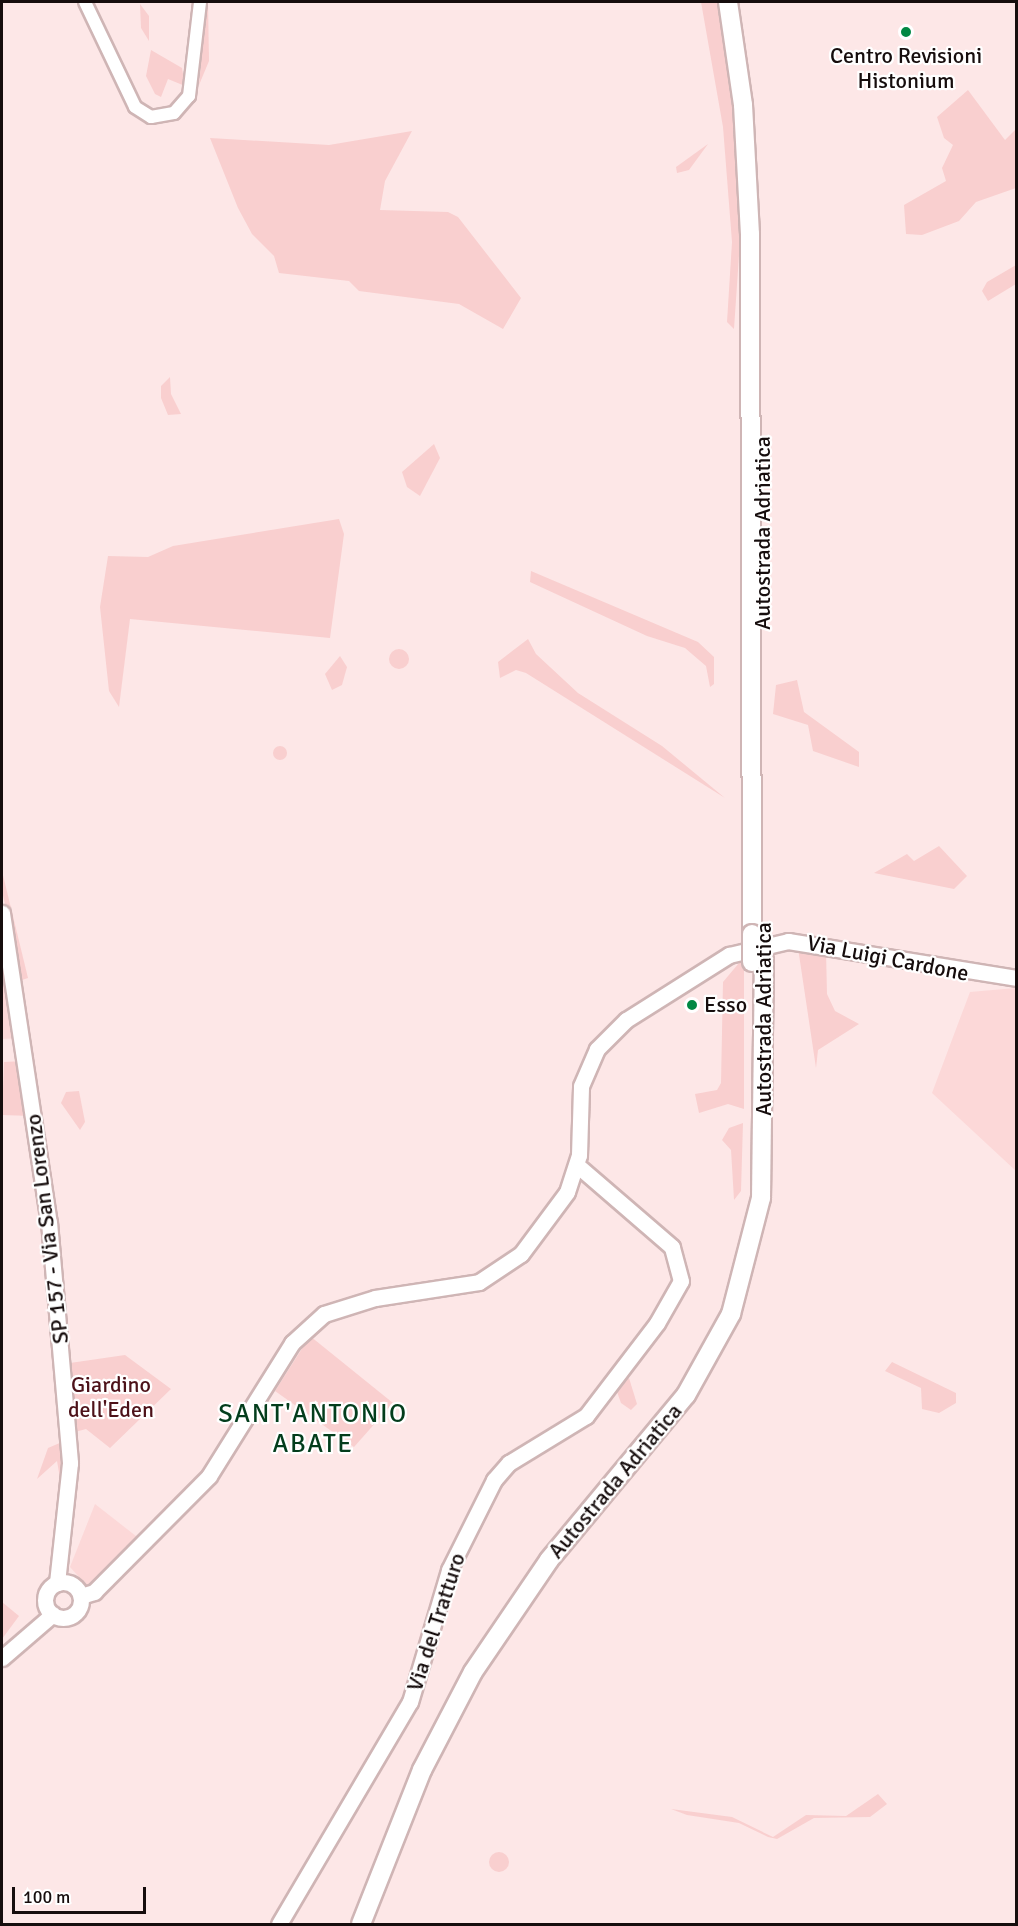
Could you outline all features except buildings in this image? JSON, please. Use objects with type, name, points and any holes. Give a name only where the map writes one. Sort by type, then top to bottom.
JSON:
[{"type":"highway","name":"Autostrada Adriatica","points":[[728,2],[743,105],[750,234],[758,933]]},
{"type":"highway","name":"Autostrada Adriatica","points":[[361,1924],[422,1770],[473,1672],[549,1560],[642,1442],[687,1373],[724,1300],[744,1227],[758,1123],[762,212],[740,2]]},
{"type":"highway","name":"Autostrada Adriatica","points":[[349,1924],[412,1766],[464,1665],[540,1553],[642,1442]]},
{"type":"main road","name":"SP 157 - Via San Lorenzo","points":[[2,913],[56,1297],[70,1463],[57,1584]]},
{"type":"main road","name":"Via Luigi Cardone","points":[[2,1658],[53,1614],[72,1615],[81,1596],[94,1592],[209,1476],[292,1343],[309,1326],[345,1306],[495,1275],[545,1228],[577,1165],[581,1086],[597,1049],[626,1020],[743,949],[788,941],[822,944],[968,974],[1017,978]]},
{"type":"main road","name":"Via del Tratturo","points":[[279,1924],[410,1702],[449,1570],[494,1480],[508,1463],[586,1416],[657,1323],[681,1281],[672,1247],[577,1165]]},
{"type":"main road","points":[[53,1614],[46,1597],[57,1584],[69,1583],[81,1596]]},
{"type":"street","points":[[85,2],[135,107],[151,117],[174,113],[189,96],[200,2]]},
{"type":"shaded area","points":[[2,953],[20,1038],[2,1039]]},
{"type":"shaded area","points":[[1016,988],[1016,1171],[932,1093],[970,992]]},
{"type":"shaded area","points":[[95,1504],[141,1540],[87,1586],[70,1567]]},
{"type":"green space","points":[[206,2],[208,2],[209,61],[199,85]]},
{"type":"green space","points":[[701,2],[720,2],[733,89],[741,226],[734,329],[727,322],[732,242],[723,127]]},
{"type":"green space","points":[[140,4],[149,16],[149,41],[141,28]]},
{"type":"green space","points":[[151,50],[182,68],[185,86],[168,79],[161,97],[155,94],[146,76]]},
{"type":"green space","points":[[968,90],[1005,140],[1016,129],[1016,188],[976,202],[959,221],[922,235],[906,234],[904,205],[946,181],[942,168],[953,145],[944,138],[937,117]]},
{"type":"green space","points":[[412,131],[385,181],[380,210],[448,212],[458,217],[521,298],[503,329],[459,304],[359,291],[349,281],[279,273],[274,256],[252,234],[238,208],[210,138],[329,145]]},
{"type":"green space","points":[[708,144],[689,170],[677,173],[676,167]]},
{"type":"green space","points":[[1016,265],[1016,284],[988,301],[982,291],[987,282]]},
{"type":"green space","points":[[170,377],[171,394],[181,414],[168,415],[161,398],[161,386]]},
{"type":"green space","points":[[434,444],[440,458],[420,496],[407,487],[402,472]]},
{"type":"green space","points":[[339,519],[344,534],[330,638],[130,619],[119,707],[109,691],[100,607],[108,556],[148,557],[173,546]]},
{"type":"green space","points":[[531,571],[698,642],[714,657],[714,684],[710,687],[706,666],[685,648],[647,636],[530,582]]},
{"type":"green space","points":[[528,639],[536,654],[578,693],[662,746],[725,798],[526,673],[516,670],[500,678],[498,662]]},
{"type":"green space","points":[[395,649],[403,649],[409,655],[409,663],[403,669],[395,669],[389,663],[389,655]]},
{"type":"green space","points":[[340,656],[347,667],[342,685],[332,690],[325,674]]},
{"type":"green space","points":[[797,680],[804,712],[859,752],[859,767],[813,751],[808,725],[773,714],[776,685]]},
{"type":"green space","points":[[277,746],[283,746],[287,753],[283,760],[277,760],[273,756],[273,750]]},
{"type":"green space","points":[[939,846],[967,876],[954,889],[874,873],[907,854],[914,861]]},
{"type":"green space","points":[[2,871],[28,978],[22,980],[2,891]]},
{"type":"green space","points":[[798,948],[826,951],[827,994],[835,1011],[859,1024],[818,1050],[816,1068]]},
{"type":"green space","points":[[744,957],[744,1109],[728,1104],[699,1113],[695,1094],[717,1090],[721,1083],[723,982]]},
{"type":"green space","points":[[24,1061],[31,1116],[2,1115],[4,1062]]},
{"type":"green space","points":[[79,1091],[85,1122],[80,1130],[61,1103],[66,1092]]},
{"type":"green space","points":[[743,1123],[741,1191],[734,1200],[731,1150],[722,1140],[729,1128]]},
{"type":"green space","points":[[310,1336],[393,1403],[354,1447],[275,1391]]},
{"type":"green space","name":"Giardino dell'Eden","points":[[125,1355],[171,1389],[110,1448],[86,1429],[75,1432],[70,1363]]},
{"type":"green space","points":[[892,1362],[956,1393],[956,1403],[939,1413],[922,1409],[921,1388],[885,1371]]},
{"type":"green space","points":[[629,1378],[637,1404],[631,1410],[621,1403],[616,1389]]},
{"type":"green space","points":[[62,1442],[66,1444],[61,1484],[57,1461],[37,1479],[48,1448]]},
{"type":"green space","points":[[2,1602],[19,1616],[2,1639]]},
{"type":"green space","points":[[878,1794],[887,1804],[870,1817],[814,1818],[777,1839],[739,1823],[687,1815],[671,1809],[732,1817],[773,1837],[806,1815],[846,1816]]},
{"type":"green space","points":[[499,1852],[506,1855],[509,1862],[506,1869],[499,1872],[492,1869],[489,1862],[492,1855]]},
{"type":"place","name":"Centro Revisioni Histonium","points":[[906,32]]},
{"type":"place","name":"Esso","points":[[692,1005]]},
{"type":"district","name":"SANT'ANTONIO ABATE","points":[[313,1430]]}]
